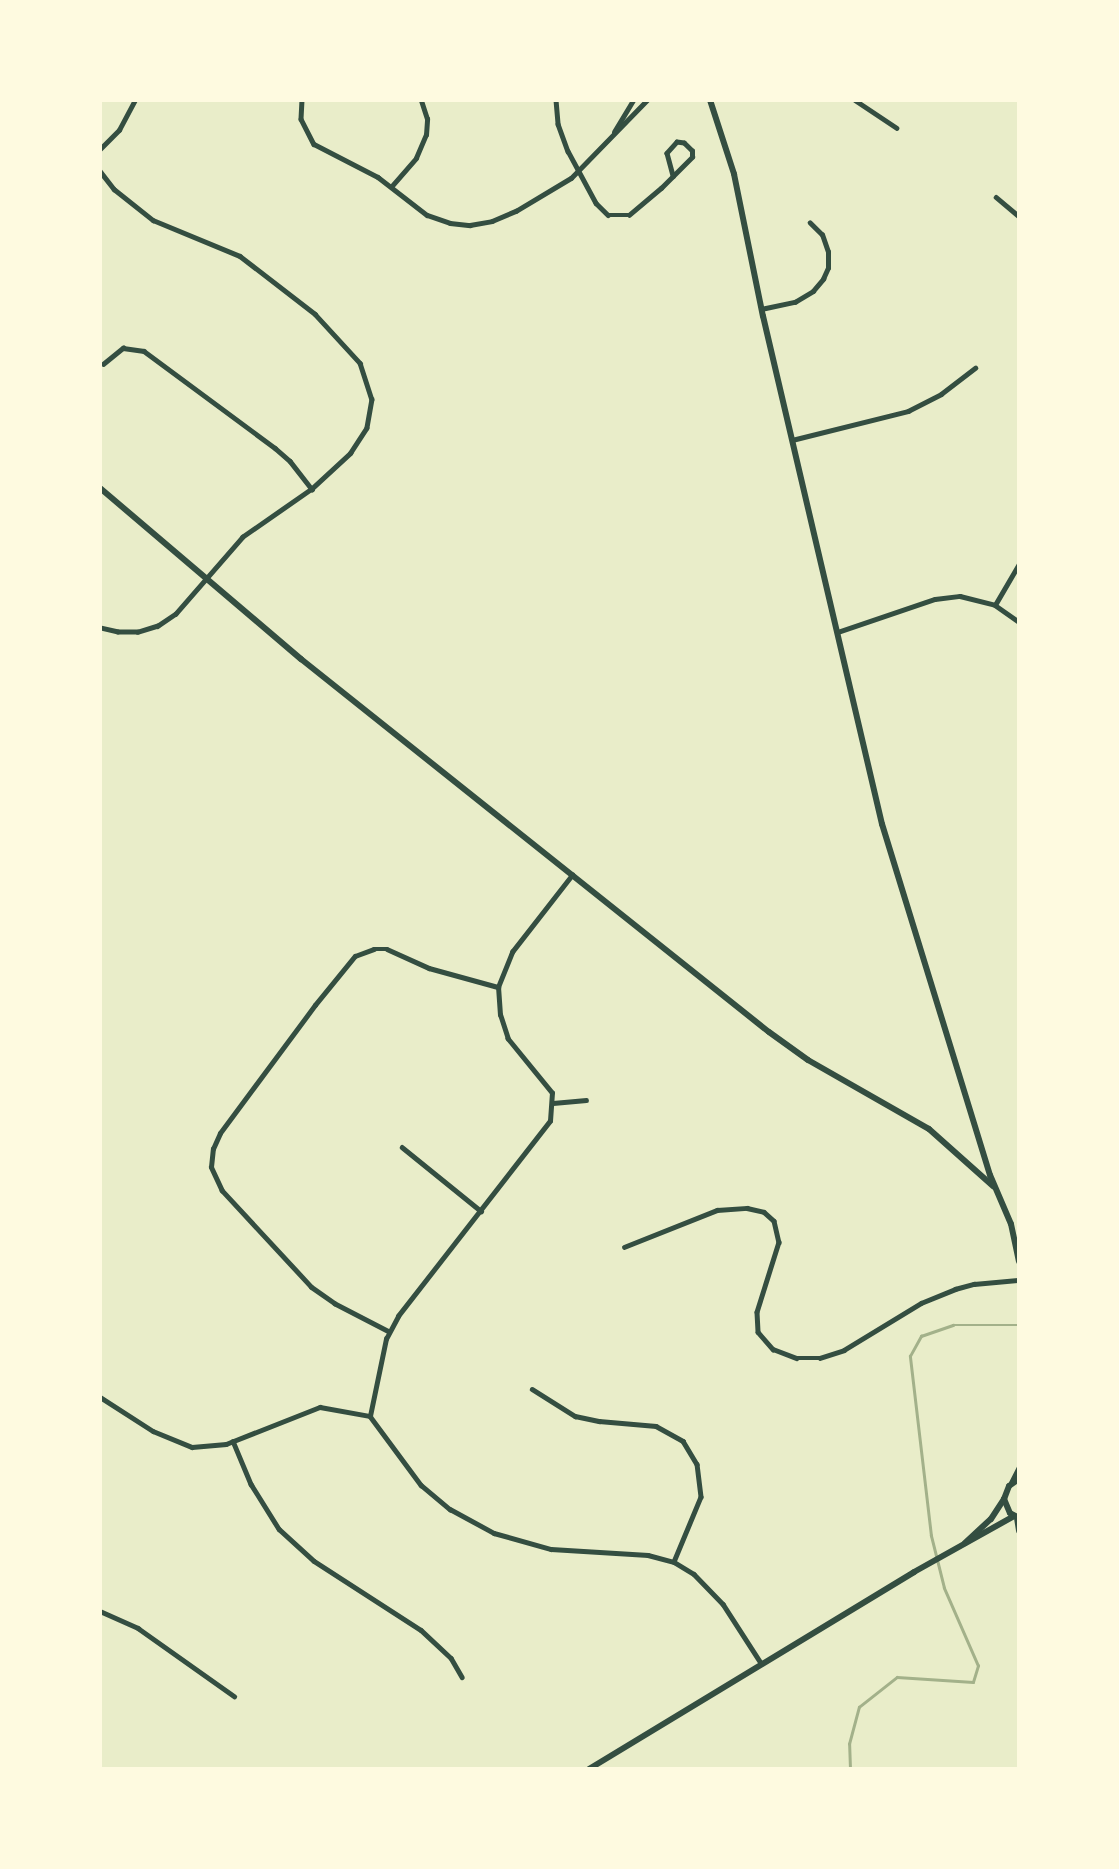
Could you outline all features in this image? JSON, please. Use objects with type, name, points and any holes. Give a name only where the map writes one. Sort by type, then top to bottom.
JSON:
[{"type":"street","points":[[100,149],[119,130],[135,100]]},
{"type":"street","points":[[302,100],[301,119],[314,144],[364,168],[427,215],[450,223],[470,225],[492,221],[553,191],[579,170],[647,100]]},
{"type":"street","points":[[390,187],[416,158],[426,135],[427,119],[421,100]]},
{"type":"street","points":[[556,100],[562,138],[596,203],[608,215],[620,217],[637,211],[673,176],[692,157],[692,151],[684,143],[677,142],[670,146],[667,153],[673,176]]},
{"type":"street","points":[[612,136],[633,100]]},
{"type":"street","points":[[710,100],[734,174],[761,309],[872,786],[903,899],[995,1188],[1017,1236],[1019,1261]]},
{"type":"street","points":[[855,100],[897,128]]},
{"type":"street","points":[[100,171],[114,189],[153,220],[240,256],[315,314],[360,363],[372,399],[367,428],[351,453],[312,489],[256,526],[176,614],[158,626],[129,633],[100,628]]},
{"type":"street","points":[[996,197],[1019,216]]},
{"type":"street","points":[[761,309],[795,302],[813,291],[823,279],[828,268],[828,251],[821,235],[810,223]]},
{"type":"street","points":[[103,363],[123,348],[144,351],[290,461],[312,489]]},
{"type":"street","points":[[792,440],[908,411],[940,394],[975,369]]},
{"type":"street","points":[[100,488],[206,580],[769,1032],[808,1060],[929,1129],[995,1188]]},
{"type":"street","points":[[996,605],[1019,564]]},
{"type":"street","points":[[838,632],[947,597],[971,597],[996,605],[1019,622]]},
{"type":"street","points":[[370,1416],[389,1332],[546,1129],[554,1102],[550,1086],[508,1038],[500,1014],[498,986],[512,952],[572,875]]},
{"type":"street","points":[[389,1332],[335,1304],[311,1287],[222,1191],[211,1167],[212,1149],[220,1133],[321,997],[355,956],[374,949],[387,949],[429,968],[498,986]]},
{"type":"street","points":[[554,1102],[586,1100]]},
{"type":"street","points":[[402,1147],[481,1211]]},
{"type":"street","points":[[624,1247],[717,1210],[747,1208],[764,1212],[774,1221],[779,1242],[757,1312],[758,1332],[773,1349],[796,1359],[820,1358],[844,1349],[922,1303],[955,1289],[985,1282],[1019,1280]]},
{"type":"street","points":[[531,1389],[575,1416],[656,1426],[683,1441],[698,1464],[701,1497],[674,1562]]},
{"type":"street","points":[[100,1397],[153,1431],[184,1446],[207,1448],[233,1441],[320,1407],[370,1416],[421,1485],[450,1509],[494,1533],[551,1549],[624,1552],[674,1562],[714,1593],[761,1663]]},
{"type":"street","points":[[233,1441],[251,1483],[279,1529],[314,1561],[421,1630],[451,1657],[462,1677]]},
{"type":"street","points":[[589,1769],[761,1663],[965,1543],[991,1519],[1016,1481],[1019,1469]]},
{"type":"street","points":[[1004,1499],[1007,1509],[1017,1517],[1019,1531]]},
{"type":"street","points":[[965,1543],[969,1544],[1017,1517]]},
{"type":"street","points":[[100,1611],[138,1628],[234,1696]]},
{"type":"waterway","points":[[850,1769],[849,1744],[859,1707],[897,1677],[973,1682],[978,1666],[944,1588],[931,1536],[910,1356],[921,1336],[953,1325],[1019,1325]]}]
